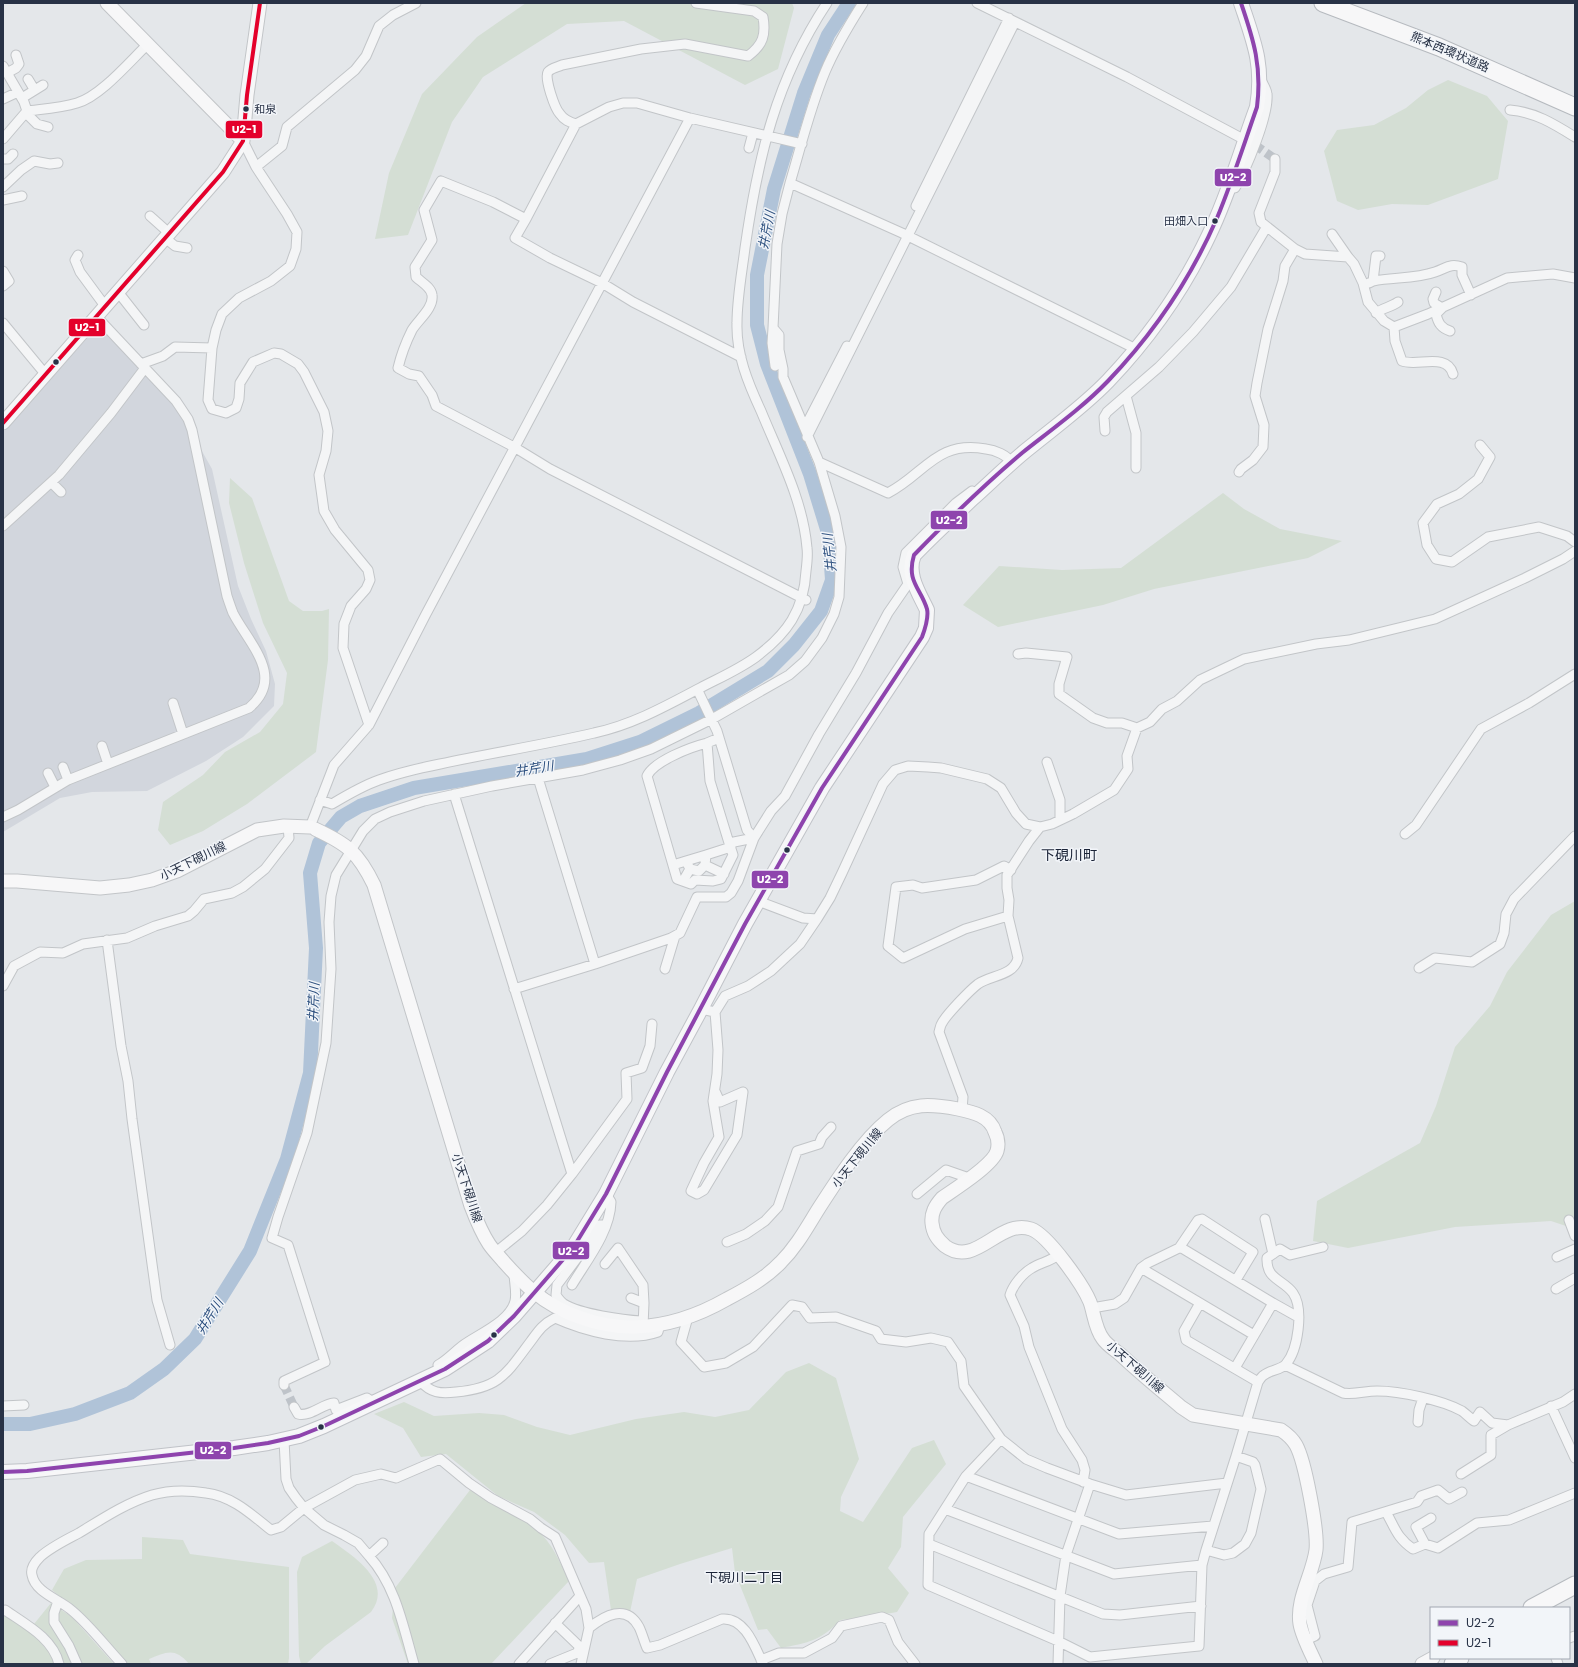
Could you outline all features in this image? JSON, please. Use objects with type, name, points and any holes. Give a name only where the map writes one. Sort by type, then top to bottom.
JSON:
[{"type":"highway","name":"熊本西環状道路","points":[[1323,3],[1440,47],[1575,107]]},
{"type":"highway","points":[[1536,1607],[1575,1585]]},
{"type":"main road","points":[[107,3],[243,141]]},
{"type":"main road","points":[[3,422],[46,375],[223,172],[243,141],[247,95],[260,3]]},
{"type":"main road","points":[[3,1472],[27,1471],[210,1450],[284,1440],[299,1436],[324,1426],[370,1400],[420,1381],[445,1369],[488,1341],[514,1316],[573,1248],[606,1194],[667,1072],[708,1011],[758,901],[822,788],[922,638],[926,628],[927,610],[912,578],[911,563],[914,555],[1011,461],[1086,403],[1108,382],[1136,349],[1192,268],[1210,234],[1228,189],[1257,107],[1259,77],[1257,50],[1242,3]]},
{"type":"main road","name":"小天下硯川線","points":[[3,881],[100,888],[129,886],[177,871],[257,830],[288,826],[315,829],[335,838],[349,848],[366,868],[374,885],[471,1206],[479,1227],[489,1245],[534,1293],[559,1309],[595,1322],[617,1326],[660,1324],[688,1317],[742,1292],[762,1279],[780,1264],[796,1246],[819,1208],[850,1162],[888,1120],[910,1106],[926,1105],[962,1110],[986,1118],[995,1129],[998,1141],[997,1152],[989,1162],[942,1198],[936,1205],[932,1216],[933,1231],[938,1240],[948,1248],[959,1252],[971,1251],[1007,1230],[1018,1226],[1032,1229],[1040,1234],[1077,1278],[1085,1290],[1103,1339],[1181,1407],[1193,1414],[1281,1430],[1290,1436],[1301,1458],[1316,1534],[1316,1551],[1300,1607],[1300,1624],[1316,1664]]},
{"type":"main road","points":[[1422,1664],[1431,1659]]},
{"type":"street","points":[[256,167],[282,146],[287,127],[355,70],[366,56],[379,26],[393,15],[416,3]]},
{"type":"street","points":[[576,124],[568,122],[559,114],[548,84],[547,76],[549,72],[562,65],[641,49],[685,44],[748,56],[762,43],[764,26],[763,17],[754,11],[696,3]]},
{"type":"street","points":[[320,800],[332,804],[350,793],[378,780],[414,770],[485,754],[596,733],[637,719],[672,704],[742,667],[755,658],[783,633],[796,615],[805,600],[807,549],[801,517],[793,486],[748,383],[741,357],[736,323],[753,193],[766,136],[787,76],[813,25],[828,3]]},
{"type":"street","points":[[775,366],[772,343],[777,244],[782,214],[800,144],[825,71],[841,39],[863,3]]},
{"type":"street","points":[[977,3],[1127,77],[1245,140]]},
{"type":"street","points":[[1246,17],[1248,3]]},
{"type":"street","points":[[806,433],[1012,20]]},
{"type":"street","points":[[3,139],[27,112],[77,103],[90,97],[114,77],[148,44]]},
{"type":"street","points":[[16,55],[19,64],[16,68],[5,70],[20,95],[27,112],[37,124],[48,127]]},
{"type":"street","points":[[1228,189],[1234,188],[1239,181],[1254,145],[1265,112],[1268,93],[1259,77]]},
{"type":"street","points":[[3,99],[20,95],[38,87],[28,79]]},
{"type":"street","points":[[741,357],[633,302],[602,283],[550,258],[515,238],[576,124],[609,107],[623,103],[637,104],[800,144]]},
{"type":"street","points":[[1510,110],[1524,111],[1544,118],[1575,137]]},
{"type":"street","points":[[315,829],[320,800],[334,765],[369,725],[514,447],[690,118]]},
{"type":"street","points":[[749,148],[752,133]]},
{"type":"street","points":[[243,141],[256,167],[288,214],[297,232],[296,249],[290,266],[272,281],[239,298],[222,314],[216,330],[212,348],[208,400],[212,409],[226,414],[236,408],[239,399],[240,383],[253,362],[274,353],[281,354],[298,364],[304,372],[324,412],[328,431],[326,451],[319,475],[324,511],[334,530],[368,570],[370,580],[366,590],[351,606],[344,624],[343,648],[369,725]]},
{"type":"street","points":[[3,159],[8,159],[13,154]]},
{"type":"street","points":[[1275,159],[1275,172],[1259,213],[1261,222],[1266,228],[1295,249],[1305,254],[1348,257]]},
{"type":"street","points":[[3,187],[21,170],[34,161],[50,164],[58,163]]},
{"type":"street","points":[[526,219],[493,202],[441,181],[424,210],[432,240],[415,267],[416,277],[429,289],[432,296],[430,306],[413,329],[401,355],[398,368],[409,374],[418,376],[432,395],[436,406],[514,447],[550,468],[805,600]]},
{"type":"street","points":[[790,183],[905,234],[1136,349]]},
{"type":"street","points":[[3,200],[22,196]]},
{"type":"street","points":[[150,216],[175,246],[187,248]]},
{"type":"street","points":[[1105,431],[1104,417],[1107,412],[1170,356],[1231,287],[1266,228]]},
{"type":"street","points":[[1332,234],[1354,264],[1364,285],[1368,302],[1384,321],[1394,327],[1403,325],[1508,278],[1553,274],[1575,278]]},
{"type":"street","points":[[1239,472],[1253,460],[1263,446],[1264,425],[1255,396],[1257,383],[1265,343],[1283,281],[1285,266],[1295,249]]},
{"type":"street","points":[[78,256],[75,260],[80,272],[105,306]]},
{"type":"street","points":[[1373,281],[1376,256],[1380,256]]},
{"type":"street","points":[[1364,285],[1373,281],[1388,278],[1422,276],[1453,264],[1462,267],[1462,275],[1471,295]]},
{"type":"street","points":[[3,271],[9,281],[3,286]]},
{"type":"street","points":[[118,292],[144,325]]},
{"type":"street","points":[[1436,292],[1433,299],[1434,304],[1442,308]]},
{"type":"street","points":[[1376,313],[1383,308],[1392,306],[1398,302]]},
{"type":"street","points":[[1442,308],[1436,314],[1437,320],[1443,328],[1450,331]]},
{"type":"street","points":[[4,814],[18,810],[68,780],[248,708],[256,701],[261,692],[265,674],[262,661],[233,612],[227,596],[192,430],[188,419],[176,401],[96,316]]},
{"type":"street","points":[[3,323],[46,375]]},
{"type":"street","points":[[1394,327],[1395,341],[1402,361],[1408,364],[1426,360],[1448,364],[1452,369],[1453,374]]},
{"type":"street","points":[[284,1385],[284,1381],[324,1362],[288,1245],[272,1238],[307,1133],[321,1070],[326,1043],[331,969],[329,922],[331,896],[336,876],[349,848],[375,819],[390,812],[424,801],[454,794],[583,770],[620,760],[651,749],[794,671],[805,661],[822,638],[834,614],[839,597],[841,546],[835,516],[819,462],[783,377],[779,350],[779,335],[773,328]]},
{"type":"street","points":[[3,526],[50,489],[106,419],[143,366],[163,356],[175,347],[212,348]]},
{"type":"street","points":[[1126,396],[1136,433],[1136,468]]},
{"type":"street","points":[[1480,444],[1490,457],[1478,479],[1459,494],[1437,504],[1423,522],[1427,545],[1436,559],[1452,562],[1488,537],[1539,527],[1567,536],[1575,542]]},
{"type":"street","points":[[514,989],[595,964],[674,936],[680,933],[697,897],[726,897],[731,893],[738,881],[754,838],[771,811],[785,796],[819,734],[856,673],[888,613],[908,584],[903,567],[906,553],[956,503],[1011,461],[990,450],[972,446],[959,447],[934,458],[898,488],[888,494],[819,462]]},
{"type":"street","points":[[50,489],[61,492]]},
{"type":"street","points":[[715,1090],[720,1102],[743,1092],[737,1135],[704,1190],[698,1194],[691,1191],[704,1163],[719,1137],[714,1101],[718,1050],[708,1011],[724,996],[748,986],[771,971],[800,944],[817,919],[836,886],[883,784],[895,770],[908,766],[941,768],[987,779],[1001,788],[1016,812],[1026,824],[1040,827],[1052,824],[1073,814],[1114,790],[1128,769],[1127,756],[1137,728],[1150,722],[1162,709],[1177,701],[1200,680],[1244,659],[1316,644],[1349,640],[1435,619],[1525,578],[1563,559],[1575,551]]},
{"type":"street","points":[[1018,654],[1026,653],[1067,657],[1059,684],[1059,694],[1094,718],[1107,723],[1122,722],[1137,728]]},
{"type":"street","points":[[1405,834],[1416,825],[1481,729],[1529,704],[1575,674]]},
{"type":"street","points":[[700,694],[720,738],[747,830],[754,838]]},
{"type":"street","points":[[172,703],[184,734]]},
{"type":"street","points":[[707,743],[710,781],[733,855],[721,879],[713,881],[695,880],[691,884],[677,879],[647,776],[650,770],[687,748],[720,738]]},
{"type":"street","points":[[102,746],[108,764]]},
{"type":"street","points":[[1047,762],[1060,800],[1060,819]]},
{"type":"street","points":[[63,767],[68,780]]},
{"type":"street","points":[[48,773],[55,787]]},
{"type":"street","points":[[538,778],[595,964]]},
{"type":"street","points":[[454,794],[572,1174]]},
{"type":"street","points":[[3,986],[14,966],[40,952],[63,952],[83,944],[127,938],[155,926],[188,916],[204,899],[232,893],[243,887],[265,869],[289,838],[288,826]]},
{"type":"street","points":[[962,1110],[963,1097],[939,1032],[942,1023],[948,1015],[977,985],[986,979],[1011,970],[1017,965],[1018,958],[1008,916],[1009,900],[1007,875],[1040,827]]},
{"type":"street","points":[[1420,968],[1435,958],[1472,962],[1500,944],[1504,933],[1506,914],[1514,899],[1575,836]]},
{"type":"street","points":[[683,881],[688,865],[706,855],[730,845],[754,838]]},
{"type":"street","points":[[672,865],[688,865],[699,871],[705,865],[706,855]]},
{"type":"street","points":[[705,865],[724,874]]},
{"type":"street","points":[[1008,916],[965,928],[903,958],[888,946],[896,887],[913,885],[922,888],[976,880],[1004,866],[1011,870]]},
{"type":"street","points":[[758,901],[803,918],[817,919]]},
{"type":"street","points":[[665,969],[674,936]]},
{"type":"street","points":[[107,940],[121,1046],[128,1081],[157,1300],[170,1346]]},
{"type":"street","points":[[496,1252],[522,1231],[547,1204],[572,1174],[627,1099],[626,1073],[642,1068],[650,1046],[652,1024]]},
{"type":"street","points":[[727,1242],[746,1234],[764,1221],[778,1207],[797,1151],[819,1144],[822,1137],[831,1127]]},
{"type":"street","points":[[917,1194],[946,1170],[969,1178]]},
{"type":"street","points":[[572,1285],[599,1240],[606,1225],[611,1202],[606,1194]]},
{"type":"street","points":[[1092,1308],[1115,1304],[1124,1298],[1141,1268],[1180,1247],[1198,1220],[1202,1219],[1253,1252],[1236,1280]]},
{"type":"street","points":[[1264,1219],[1273,1254]]},
{"type":"street","points":[[1569,1220],[1575,1236]]},
{"type":"street","points":[[604,1264],[618,1248],[643,1285],[643,1324],[575,1309],[564,1304],[556,1295],[557,1285],[589,1242],[599,1224],[606,1225]]},
{"type":"street","points":[[1180,1247],[1298,1317]]},
{"type":"street","points":[[1001,1439],[966,1476],[929,1534],[928,1585],[1058,1641],[1090,1657],[1199,1646],[1202,1565],[1258,1382],[1264,1375],[1285,1365],[1295,1349],[1298,1303],[1294,1294],[1287,1286],[1271,1275],[1267,1266],[1267,1258],[1280,1248],[1290,1255],[1323,1247]]},
{"type":"street","points":[[1557,1256],[1575,1249]]},
{"type":"street","points":[[1058,1255],[1031,1269],[1019,1280],[1011,1290],[1010,1295],[1024,1326],[1029,1347],[1060,1424],[1082,1460],[1087,1483],[1078,1518],[1066,1554],[1060,1596],[1058,1664]]},
{"type":"street","points":[[1141,1268],[1254,1335]]},
{"type":"street","points":[[294,1407],[298,1414],[303,1415],[329,1404],[334,1403],[336,1410],[370,1400],[446,1361],[462,1346],[494,1326],[510,1312],[516,1300],[514,1273]]},
{"type":"street","points":[[1556,1289],[1575,1278]]},
{"type":"street","points":[[631,1298],[644,1303]]},
{"type":"street","points":[[1200,1303],[1184,1331],[1186,1340],[1258,1382]]},
{"type":"street","points":[[1235,1368],[1273,1303]]},
{"type":"street","points":[[688,1317],[681,1342],[704,1366],[726,1363],[753,1347],[792,1305],[802,1307],[810,1318],[836,1318],[876,1331],[881,1340],[906,1342],[931,1338],[948,1342],[962,1361],[964,1386],[1001,1439],[1026,1459],[1087,1483],[1126,1495],[1227,1482]]},
{"type":"street","points":[[420,1381],[428,1390],[437,1392],[472,1391],[485,1387],[502,1377],[545,1323],[555,1318],[597,1332],[627,1336],[651,1335],[658,1332],[660,1324]]},
{"type":"street","points":[[1285,1365],[1342,1393],[1350,1394],[1376,1391],[1392,1392],[1424,1398],[1452,1406],[1463,1412],[1474,1421],[1480,1412],[1492,1423],[1508,1425]]},
{"type":"street","points":[[1461,1474],[1491,1455],[1491,1435],[1508,1425],[1563,1402],[1575,1394]]},
{"type":"street","points":[[1418,1422],[1419,1410],[1424,1398]]},
{"type":"street","points":[[3,1406],[24,1405]]},
{"type":"street","points":[[1552,1406],[1575,1458]]},
{"type":"street","points":[[284,1440],[286,1479],[289,1488],[304,1508],[324,1525],[358,1543],[380,1568],[388,1583],[414,1664]]},
{"type":"street","points":[[1206,1550],[1224,1555],[1233,1553],[1245,1544],[1251,1533],[1261,1489],[1253,1462],[1236,1456]]},
{"type":"street","points":[[122,1664],[83,1621],[70,1609],[36,1585],[31,1575],[32,1566],[40,1557],[100,1520],[152,1495],[171,1491],[217,1495],[232,1500],[271,1530],[281,1526],[304,1508],[356,1480],[381,1474],[396,1478],[440,1459],[469,1483],[491,1498],[530,1519],[555,1537],[586,1609],[589,1628],[582,1647],[581,1664]]},
{"type":"street","points":[[966,1476],[1119,1534],[1213,1526]]},
{"type":"street","points":[[1306,1640],[1315,1636],[1308,1605],[1315,1581],[1324,1574],[1348,1567],[1352,1522],[1418,1502],[1421,1496],[1438,1490],[1449,1499],[1462,1492]]},
{"type":"street","points":[[1386,1512],[1399,1538],[1404,1543],[1413,1549],[1425,1544],[1438,1548],[1477,1523],[1509,1520],[1575,1493]]},
{"type":"street","points":[[945,1509],[1066,1554],[1114,1574],[1202,1565]]},
{"type":"street","points":[[1425,1544],[1416,1526],[1431,1518]]},
{"type":"street","points":[[370,1556],[383,1543]]},
{"type":"street","points":[[929,1544],[1103,1614],[1120,1615],[1201,1606]]},
{"type":"street","points":[[524,1662],[555,1623],[580,1596]]},
{"type":"street","points":[[58,1601],[54,1613],[54,1622],[69,1646],[77,1664]]},
{"type":"street","points":[[3,1611],[5,1610],[39,1633],[58,1657],[59,1664]]},
{"type":"street","points":[[589,1628],[610,1614],[619,1613],[631,1618],[639,1626],[647,1648],[722,1619],[729,1618],[736,1621],[747,1632],[762,1662],[779,1653],[804,1653],[832,1638],[841,1626],[882,1617],[889,1620],[898,1642],[915,1664]]},
{"type":"street","points":[[555,1623],[582,1647]]},
{"type":"street","points":[[550,1664],[577,1653],[582,1647]]},
{"type":"shaded area","points":[[526,3],[792,3],[794,8],[778,69],[745,85],[624,21],[567,24],[483,77],[452,122],[408,235],[375,239],[389,173],[422,94],[477,37]]},
{"type":"shaded area","points":[[1448,80],[1487,96],[1508,121],[1498,179],[1428,205],[1392,204],[1358,210],[1337,201],[1324,151],[1337,130],[1374,125],[1406,108],[1428,90]]},
{"type":"shaded area","points":[[100,324],[179,410],[212,469],[238,586],[266,651],[275,684],[274,706],[243,737],[206,761],[147,791],[92,792],[60,798],[3,832],[3,432]]},
{"type":"shaded area","points":[[230,478],[252,498],[289,601],[303,611],[322,611],[329,609],[328,660],[316,752],[247,804],[203,831],[170,845],[158,830],[163,802],[203,775],[225,752],[260,732],[283,704],[287,673],[263,623],[244,563],[229,503]]},
{"type":"shaded area","points":[[1223,493],[1244,509],[1280,529],[1342,541],[1308,558],[1154,589],[1103,605],[998,627],[963,605],[999,566],[1062,570],[1121,568]]},
{"type":"shaded area","points":[[1575,901],[1575,1229],[1551,1221],[1455,1227],[1348,1248],[1313,1241],[1317,1201],[1420,1143],[1436,1106],[1455,1047],[1490,1006],[1507,972],[1551,915]]},
{"type":"shaded area","points":[[809,1363],[836,1378],[859,1459],[841,1497],[840,1511],[863,1522],[912,1448],[934,1440],[946,1464],[903,1517],[901,1547],[888,1568],[909,1593],[897,1612],[840,1620],[820,1637],[781,1648],[767,1629],[758,1630],[735,1573],[732,1548],[637,1579],[630,1612],[611,1610],[604,1562],[589,1563],[565,1535],[534,1512],[498,1496],[446,1454],[421,1457],[403,1428],[374,1414],[404,1402],[434,1416],[479,1413],[504,1415],[537,1427],[570,1435],[636,1419],[684,1412],[715,1417],[749,1410],[786,1372]]},
{"type":"shaded area","points":[[470,1490],[528,1523],[543,1536],[558,1557],[569,1581],[491,1664],[408,1664],[392,1618],[395,1588]]},
{"type":"shaded area","points":[[142,1537],[183,1540],[190,1554],[289,1567],[288,1664],[189,1664],[179,1655],[170,1652],[160,1654],[149,1659],[151,1664],[125,1664],[85,1618],[52,1590],[64,1569],[86,1560],[142,1559]]},
{"type":"shaded area","points":[[332,1541],[360,1562],[368,1571],[378,1590],[377,1601],[371,1612],[325,1646],[306,1664],[301,1664],[299,1656],[297,1572],[302,1557]]},
{"type":"shaded area","points":[[51,1603],[72,1617],[114,1664],[3,1664],[3,1606],[6,1605],[34,1624]]},
{"type":"waterway","name":"井芹川","points":[[3,1424],[30,1424],[75,1414],[130,1393],[164,1369],[195,1339],[250,1251],[287,1159],[310,1073],[316,948],[310,873],[319,843],[341,817],[360,806],[414,788],[587,759],[640,742],[699,713],[768,671],[794,645],[821,611],[832,580],[829,536],[810,474],[767,364],[757,325],[757,275],[774,189],[804,93],[828,35],[849,3]]},
{"type":"tunnel","points":[[1255,145],[1275,159]]},
{"type":"tunnel","points":[[284,1385],[294,1407]]},
{"type":"transit line","name":"U2-1","points":[[3,423],[223,172],[243,141],[247,95],[260,3]]},
{"type":"transit line","name":"U2-2","points":[[3,1472],[27,1471],[234,1448],[268,1443],[299,1436],[324,1426],[445,1369],[488,1341],[514,1316],[573,1248],[606,1194],[667,1072],[745,924],[822,788],[922,637],[926,623],[927,609],[913,578],[912,564],[914,555],[994,478],[1022,453],[1077,410],[1125,363],[1170,304],[1183,284],[1207,240],[1233,177],[1257,107],[1258,67],[1250,30],[1241,3]]},
{"type":"place","name":"和泉","points":[[246,109]]},
{"type":"place","name":"田畑入口","points":[[1215,221]]},
{"type":"district","name":"下硯川町","points":[[1069,855]]},
{"type":"district","name":"下硯川二丁目","points":[[744,1577]]}]
